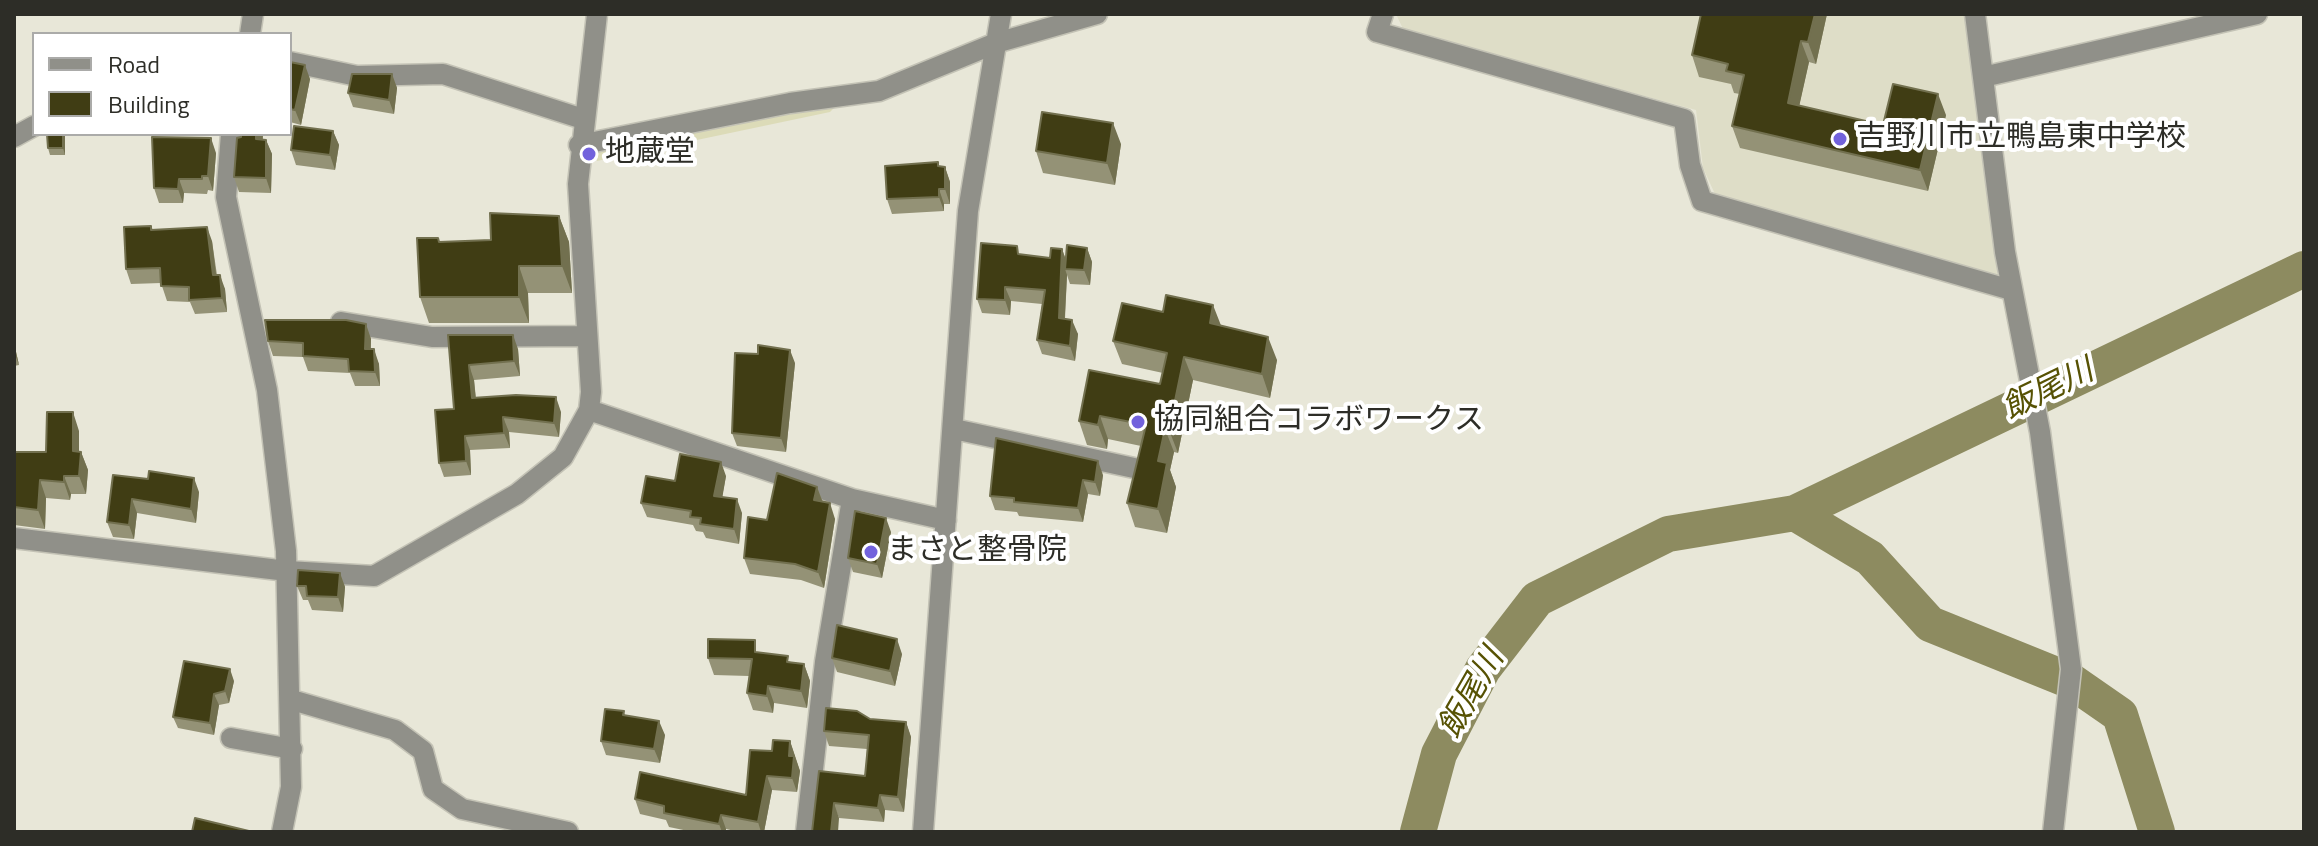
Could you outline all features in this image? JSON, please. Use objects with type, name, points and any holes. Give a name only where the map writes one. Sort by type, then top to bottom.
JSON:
[{"type":"street","points":[[14,538],[287,571],[374,576],[517,494],[563,457],[589,410],[578,184],[579,145],[597,14]]},
{"type":"street","points":[[923,832],[968,211],[1001,14]]},
{"type":"street","points":[[579,145],[790,103],[879,91],[996,43],[1097,14]]},
{"type":"street","points":[[1383,14],[1377,32],[1684,119],[1690,165],[1702,201],[2011,290]]},
{"type":"street","points":[[1975,14],[2011,290],[2030,370],[2040,432],[2071,669],[2053,832]]},
{"type":"street","points":[[1983,77],[2257,14]]},
{"type":"street","points":[[292,62],[357,76],[443,74],[583,119]]},
{"type":"street","points":[[14,137],[32,127]]},
{"type":"street","points":[[231,136],[226,197],[260,322],[287,571],[292,749],[291,787],[282,832]]},
{"type":"street","points":[[324,322],[353,322],[432,337],[587,336]]},
{"type":"street","points":[[589,410],[852,499],[946,520]]},
{"type":"street","points":[[954,429],[1134,468]]},
{"type":"street","points":[[806,832],[825,662],[852,499]]},
{"type":"street","points":[[292,700],[395,730],[423,751],[433,789],[462,809],[568,832]]},
{"type":"street","points":[[231,738],[292,749]]},
{"type":"shaded area","name":"吉野川市立鴨島東中学校","points":[[1396,14],[1966,14],[1998,277],[1715,194],[1703,168],[1696,110],[1404,31]]},
{"type":"shaded area","points":[[839,103],[830,112],[597,161],[597,148]]},
{"type":"building","points":[[1701,14],[1815,14],[1808,42],[1801,41],[1788,103],[1883,125],[1893,84],[1938,94],[1920,170],[1732,126],[1744,75],[1726,71],[1728,64],[1692,55]]},
{"type":"building","points":[[292,62],[305,65],[295,110],[292,109]]},
{"type":"building","points":[[352,74],[392,74],[389,100],[348,93]]},
{"type":"building","points":[[1042,112],[1113,123],[1107,163],[1036,151]]},
{"type":"building","points":[[294,126],[333,131],[330,155],[291,150]]},
{"type":"building","points":[[47,136],[63,136],[63,148],[48,148]]},
{"type":"building","points":[[256,136],[256,139],[266,140],[266,178],[234,177],[237,138]]},
{"type":"building","points":[[152,137],[211,138],[208,176],[179,179],[178,189],[154,188]]},
{"type":"building","points":[[938,162],[938,166],[945,167],[945,189],[939,189],[939,197],[887,199],[885,166]]},
{"type":"building","points":[[490,213],[559,216],[562,266],[519,266],[519,297],[420,297],[417,238],[438,238],[439,242],[491,240]]},
{"type":"building","points":[[151,226],[151,230],[207,227],[213,275],[220,275],[222,298],[189,300],[189,287],[161,286],[160,268],[126,269],[124,227]]},
{"type":"building","points":[[981,243],[1017,246],[1018,254],[1050,258],[1051,248],[1062,249],[1059,318],[1072,320],[1070,346],[1037,340],[1045,290],[1005,287],[1005,300],[977,299]]},
{"type":"building","points":[[1067,245],[1087,248],[1084,270],[1065,269]]},
{"type":"building","points":[[1166,295],[1213,305],[1210,323],[1268,337],[1262,374],[1184,357],[1169,430],[1165,429],[1158,461],[1167,463],[1158,509],[1127,503],[1146,425],[1100,416],[1098,425],[1079,421],[1089,370],[1160,384],[1167,353],[1113,341],[1122,303],[1163,312]]},
{"type":"building","points":[[265,320],[346,320],[366,324],[365,349],[374,349],[375,372],[349,371],[348,359],[303,356],[303,343],[268,341]]},
{"type":"building","points":[[448,335],[513,335],[514,361],[469,365],[472,398],[516,395],[556,397],[554,423],[503,417],[504,433],[465,436],[466,461],[439,463],[435,410],[454,409]]},
{"type":"building","points":[[758,345],[790,350],[781,438],[732,433],[735,353],[758,354]]},
{"type":"building","points":[[47,412],[73,412],[73,451],[81,452],[79,476],[64,476],[64,482],[40,480],[38,510],[14,507],[14,452],[46,452]]},
{"type":"building","points":[[996,438],[1098,461],[1095,482],[1083,480],[1078,508],[1014,502],[1014,498],[990,496]]},
{"type":"building","points":[[680,454],[721,462],[714,496],[737,499],[734,529],[700,524],[701,518],[690,517],[691,511],[641,503],[646,476],[675,481]]},
{"type":"building","points":[[149,471],[194,478],[191,509],[132,499],[129,525],[107,522],[113,475],[148,479]]},
{"type":"building","points":[[777,473],[817,487],[814,500],[830,503],[818,572],[795,564],[744,558],[748,517],[767,520]]},
{"type":"building","points":[[855,511],[886,518],[877,564],[848,558]]},
{"type":"building","points":[[298,570],[340,573],[338,597],[307,596],[306,586],[297,586]]},
{"type":"building","points":[[837,625],[897,639],[890,671],[832,658]]},
{"type":"building","points":[[708,639],[755,640],[755,652],[788,656],[787,662],[804,664],[801,691],[768,686],[767,696],[747,693],[752,659],[708,658]]},
{"type":"building","points":[[184,661],[230,669],[225,691],[214,694],[210,723],[173,717]]},
{"type":"building","points":[[826,708],[857,711],[870,719],[906,722],[898,797],[880,795],[878,808],[834,803],[831,832],[812,832],[819,771],[865,776],[869,735],[824,731]]},
{"type":"building","points":[[605,709],[659,721],[654,749],[601,741]]},
{"type":"building","points":[[773,740],[790,741],[789,756],[794,756],[792,778],[767,776],[758,822],[721,815],[719,824],[664,813],[664,806],[635,799],[640,772],[746,795],[750,750],[772,751]]},
{"type":"building","points":[[195,818],[253,832],[192,832]]},
{"type":"waterway","name":"飯尾川","points":[[1418,832],[1439,754],[1483,669],[1537,599],[1668,534],[1795,513],[2304,269]]},
{"type":"waterway","name":"飯尾川","points":[[1795,513],[1870,558],[1930,624],[2071,681],[2120,715],[2157,832]]},
{"type":"place","name":"吉野川市立鴨島東中学校","points":[[1840,139]]},
{"type":"place","name":"地蔵堂","points":[[589,154]]},
{"type":"place","name":"協同組合コラボワークス","points":[[1138,422]]},
{"type":"place","name":"まさと整骨院","points":[[871,552]]}]
